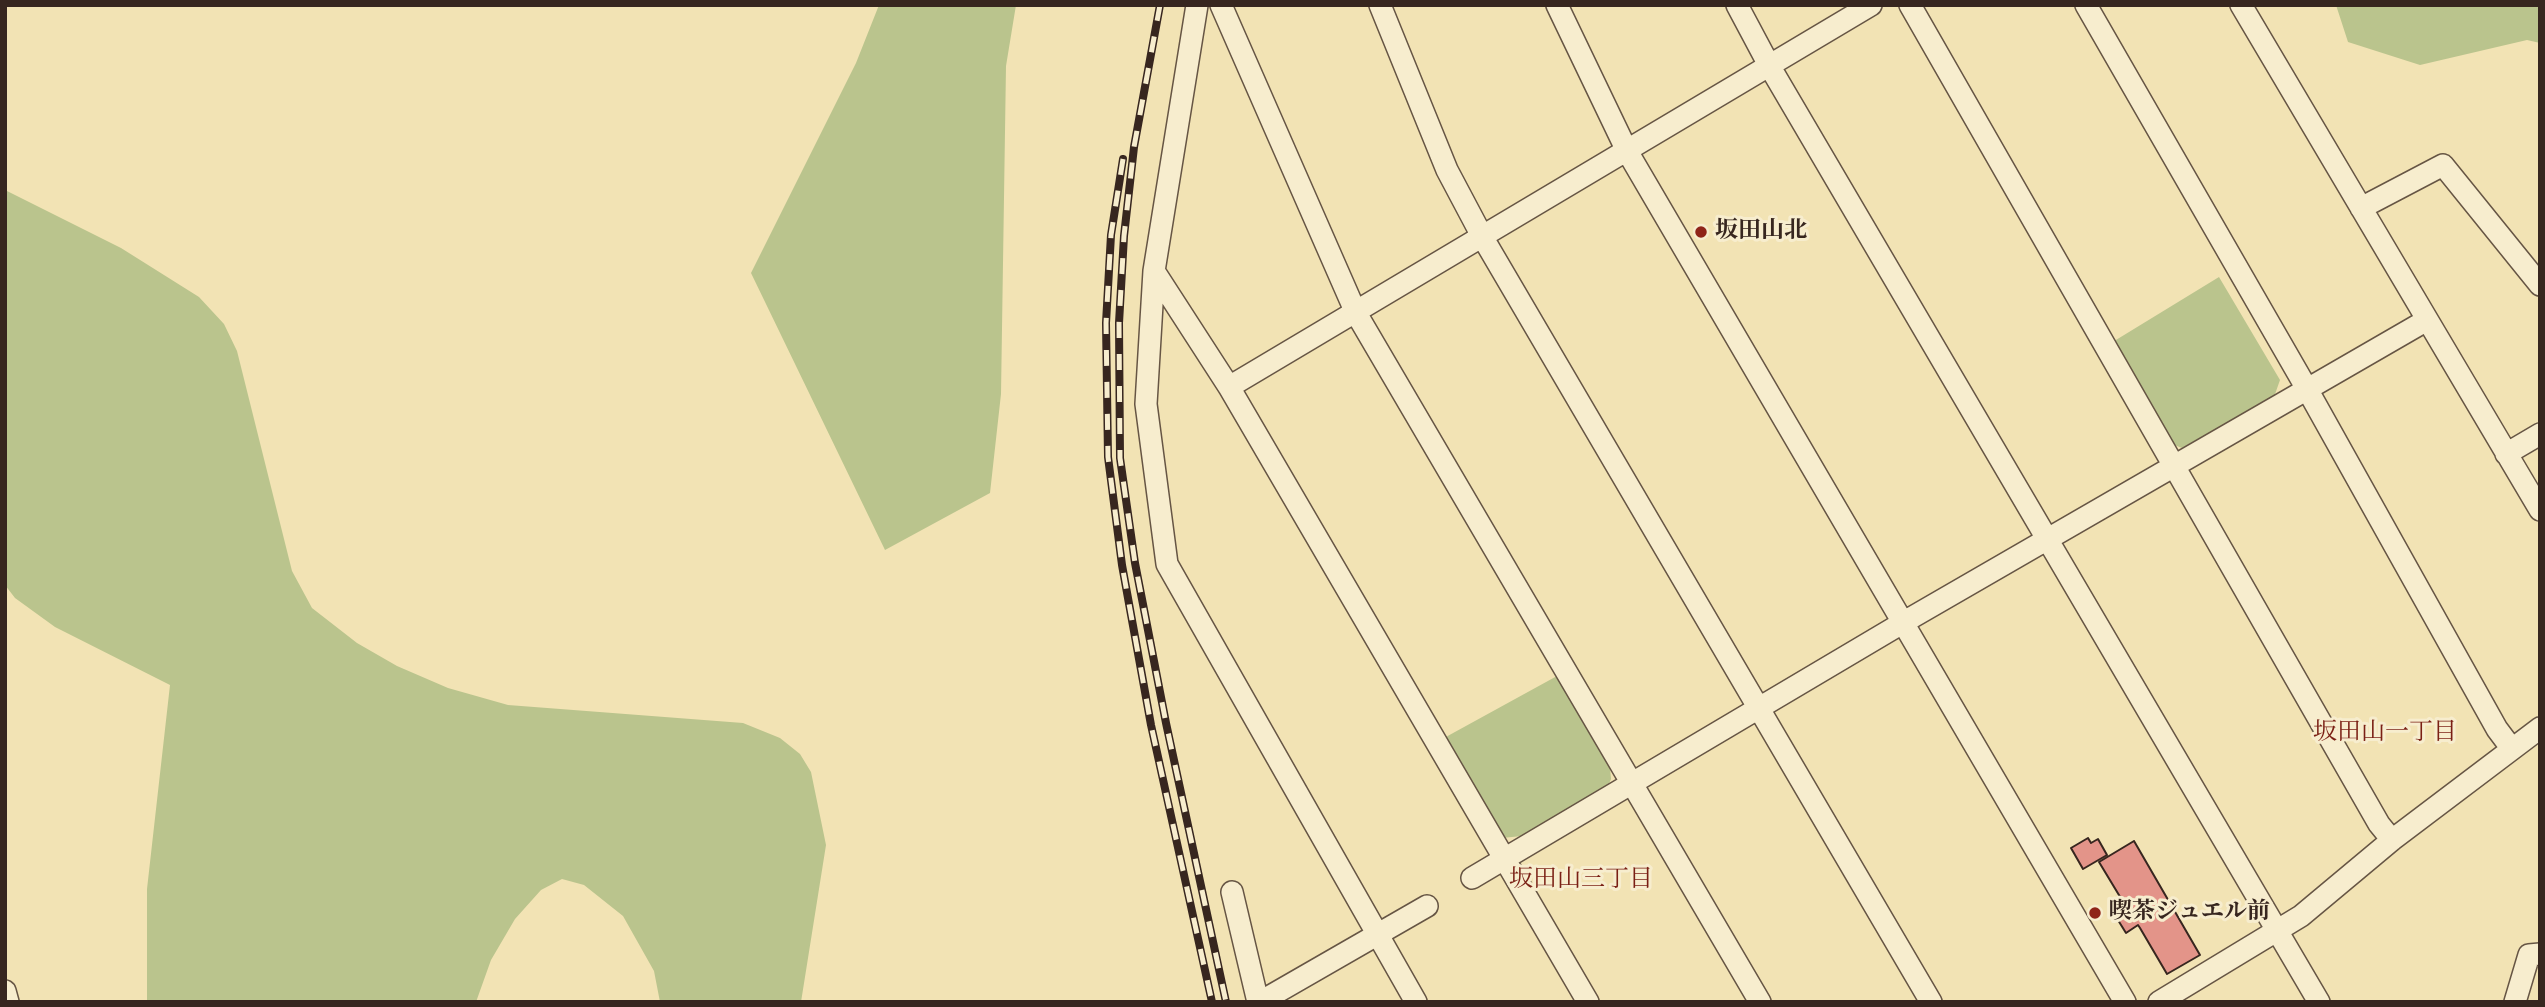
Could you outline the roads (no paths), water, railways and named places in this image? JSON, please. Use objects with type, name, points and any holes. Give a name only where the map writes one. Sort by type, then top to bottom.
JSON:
[{"type":"street","points":[[1197,5],[1154,271],[1146,404],[1167,564],[1416,1002]]},
{"type":"street","points":[[1221,5],[1356,313],[1760,1002]]},
{"type":"street","points":[[1380,5],[1447,170],[1483,237],[1931,1002]]},
{"type":"street","points":[[1556,5],[1627,151],[2125,1002]]},
{"type":"street","points":[[1737,5],[1770,67],[2319,1002]]},
{"type":"street","points":[[1228,387],[1871,5]]},
{"type":"street","points":[[1910,5],[2176,465],[2379,824],[2392,840]]},
{"type":"street","points":[[2086,5],[2307,389],[2497,729],[2512,750]]},
{"type":"street","points":[[2241,5],[2540,510]]},
{"type":"street","points":[[2361,208],[2443,165],[2540,285]]},
{"type":"street","points":[[1154,271],[1228,387],[1588,1002]]},
{"type":"street","points":[[1472,878],[1904,622],[2427,320]]},
{"type":"street","points":[[2506,454],[2540,434]]},
{"type":"street","points":[[2159,1002],[2301,916],[2392,840],[2540,728]]},
{"type":"street","points":[[1231,892],[1259,1002],[1427,906]]},
{"type":"street","points":[[2515,1002],[2529,955],[2540,954]]},
{"type":"street","points":[[5,991],[8,1002]]},
{"type":"railway","points":[[1160,5],[1134,147],[1124,236],[1119,323],[1120,458],[1135,563],[1166,723],[1226,1002]]},
{"type":"railway","points":[[1123,159],[1111,235],[1106,323],[1108,457],[1122,565],[1151,725],[1212,1002]]},
{"type":"place","name":"坂田山北","points":[[1701,232]]},
{"type":"place","name":"喫茶ジュエル前","points":[[2095,913]]},
{"type":"district","name":"坂田山一丁目","points":[[2385,733]]},
{"type":"district","name":"坂田山三丁目","points":[[1581,880]]}]
